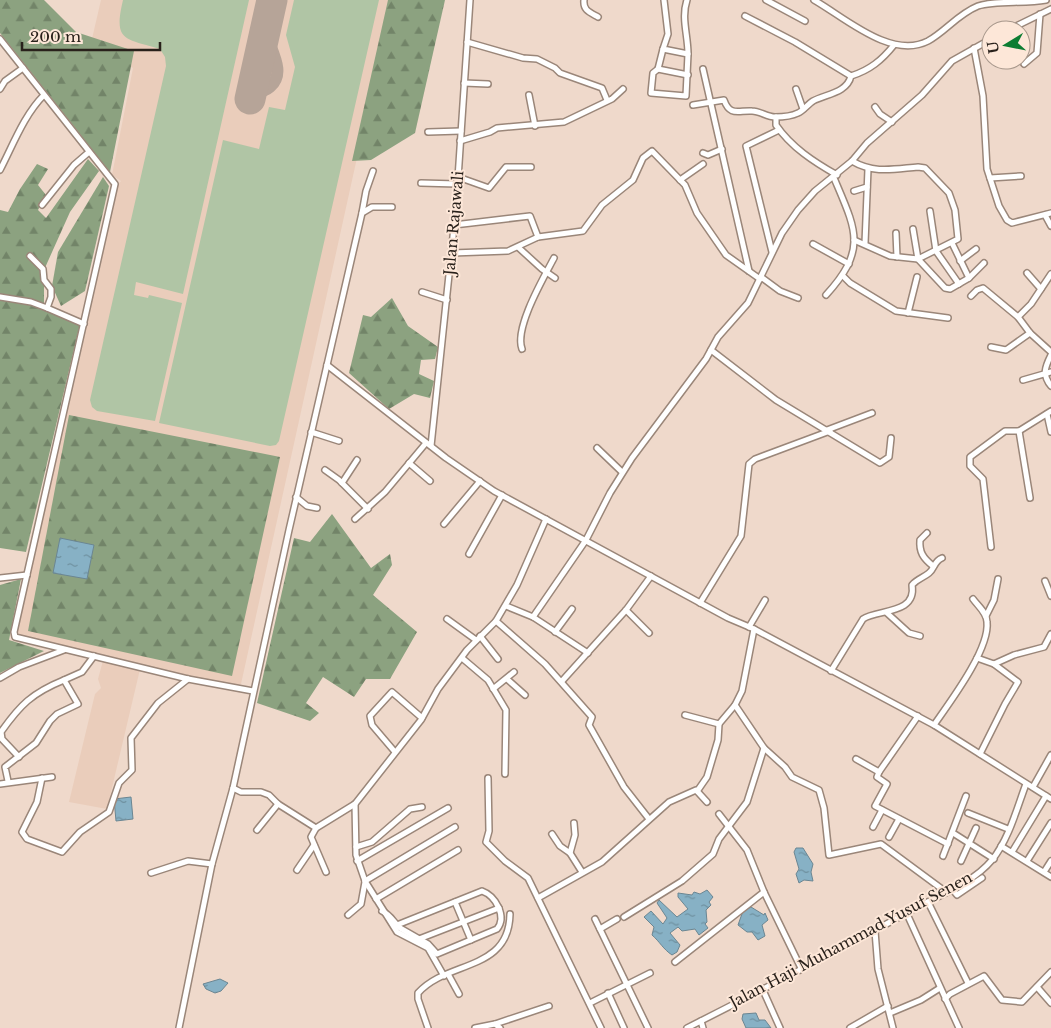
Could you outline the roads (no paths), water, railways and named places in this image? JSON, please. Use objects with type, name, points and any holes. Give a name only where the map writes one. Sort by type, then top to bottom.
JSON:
[{"type":"street","name":"Jalan Rajawali","points":[[428,445],[452,253],[470,0]]},
{"type":"street","points":[[584,0],[584,6],[587,11],[598,17]]},
{"type":"street","points":[[658,70],[668,34],[664,0]]},
{"type":"street","points":[[687,0],[684,17],[688,39],[688,75],[686,96],[651,93],[653,73],[658,70],[688,75]]},
{"type":"street","points":[[766,0],[805,20]]},
{"type":"street","points":[[814,0],[861,30],[894,45],[920,44],[928,41],[979,2],[1026,4],[1046,0]]},
{"type":"street","points":[[1028,20],[1051,8]]},
{"type":"street","points":[[1031,58],[1037,52],[1040,14]]},
{"type":"street","points":[[745,16],[795,42],[851,76]]},
{"type":"street","points":[[0,39],[115,184],[14,632],[15,637],[188,679],[253,691]]},
{"type":"street","points":[[467,42],[523,58],[537,58],[560,73],[602,88],[608,100]]},
{"type":"street","points":[[533,617],[586,540],[622,472],[711,350],[718,337],[748,303],[782,233],[798,210],[815,191],[836,176],[867,143],[922,95],[952,61],[981,44]]},
{"type":"street","points":[[693,105],[724,100],[728,109],[732,112],[742,113],[750,110],[776,117],[799,113],[816,100],[842,89],[847,85],[851,76],[875,65],[885,58],[894,45]]},
{"type":"street","points":[[974,48],[983,96],[985,142],[990,178],[999,206],[1009,222],[1018,222],[1048,214],[1051,226]]},
{"type":"street","points":[[663,49],[688,54]]},
{"type":"street","points":[[0,89],[5,81],[23,68]]},
{"type":"street","points":[[703,69],[712,101],[749,272]]},
{"type":"street","points":[[464,83],[488,84]]},
{"type":"street","points":[[460,141],[497,128],[536,126],[542,122],[564,122],[581,116],[623,89]]},
{"type":"street","points":[[796,89],[803,109]]},
{"type":"street","points":[[0,170],[22,126],[44,95]]},
{"type":"street","points":[[529,95],[536,126]]},
{"type":"street","points":[[875,108],[892,122]]},
{"type":"street","points":[[776,117],[776,125],[779,130],[813,162],[836,176],[850,218],[854,240],[849,264],[842,276],[826,295]]},
{"type":"street","points":[[772,253],[746,146],[779,130]]},
{"type":"street","points":[[428,132],[461,131]]},
{"type":"street","points":[[703,153],[708,155],[722,148]]},
{"type":"street","points":[[452,253],[508,251],[519,248],[538,238],[583,231],[602,205],[633,180],[643,158],[652,151],[680,180],[710,234],[726,255],[780,291],[793,298],[798,298]]},
{"type":"street","points":[[42,205],[74,165],[89,152]]},
{"type":"street","points":[[852,161],[875,171],[925,168],[952,197],[959,235],[958,239],[952,244],[918,259],[897,257],[879,252],[865,243],[854,240]]},
{"type":"street","points":[[680,180],[703,164]]},
{"type":"street","points":[[458,177],[489,188],[506,167],[531,167]]},
{"type":"street","points":[[865,243],[868,169]]},
{"type":"street","points":[[178,1028],[212,864],[233,788],[296,497],[366,191],[373,171]]},
{"type":"street","points":[[990,178],[1021,176]]},
{"type":"street","points":[[422,183],[457,184]]},
{"type":"street","points":[[854,191],[867,187]]},
{"type":"street","points":[[362,213],[372,207],[392,207]]},
{"type":"street","points":[[930,211],[936,251],[959,284]]},
{"type":"street","points":[[454,225],[530,216],[538,238]]},
{"type":"street","points":[[913,229],[918,259],[945,288],[950,289],[969,278],[984,263]]},
{"type":"street","points":[[896,233],[897,257]]},
{"type":"street","points":[[813,244],[849,264]]},
{"type":"street","points":[[952,244],[969,278]]},
{"type":"street","points":[[519,248],[546,272],[556,278]]},
{"type":"street","points":[[960,261],[976,249]]},
{"type":"street","points":[[30,256],[42,268],[44,280],[51,289],[51,297],[46,308]]},
{"type":"street","points":[[522,349],[520,342],[525,321],[554,258]]},
{"type":"street","points":[[1027,273],[1041,289]]},
{"type":"street","points":[[1018,316],[1031,304],[1051,274]]},
{"type":"street","points":[[842,276],[850,283],[896,311],[948,318]]},
{"type":"street","points":[[908,313],[916,277]]},
{"type":"street","points":[[971,296],[977,290],[983,288],[1018,316],[1030,333],[1051,354],[1044,373],[1045,379],[1051,386]]},
{"type":"street","points":[[422,292],[447,300]]},
{"type":"street","points":[[0,296],[31,302],[84,324]]},
{"type":"street","points":[[991,347],[1006,350],[1030,333]]},
{"type":"street","points":[[711,350],[776,400],[880,463],[889,457],[892,438]]},
{"type":"street","points":[[327,366],[428,445],[502,495],[700,603],[752,628],[918,716],[1033,787],[1048,798],[1012,852]]},
{"type":"street","points":[[1023,380],[1051,372]]},
{"type":"street","points":[[700,603],[741,536],[749,464],[755,459],[872,413]]},
{"type":"street","points":[[991,548],[983,479],[970,466],[969,461],[987,443],[1005,431],[1019,431],[1049,413],[1051,432]]},
{"type":"street","points":[[1019,431],[1030,498]]},
{"type":"street","points":[[311,432],[339,441]]},
{"type":"street","points":[[355,519],[368,509],[409,463],[428,445]]},
{"type":"street","points":[[597,448],[622,472]]},
{"type":"street","points":[[342,483],[357,460]]},
{"type":"street","points":[[409,463],[430,480]]},
{"type":"street","points":[[325,470],[342,483],[368,509]]},
{"type":"street","points":[[444,524],[480,481]]},
{"type":"street","points":[[469,554],[502,495]]},
{"type":"street","points":[[296,497],[307,506],[317,508]]},
{"type":"street","points":[[326,872],[311,835],[316,828],[355,804],[422,718],[438,690],[462,658],[478,638],[496,621],[506,606],[546,519]]},
{"type":"street","points":[[927,533],[920,540],[919,548],[924,559],[933,566]]},
{"type":"street","points":[[831,670],[863,619],[869,614],[887,614],[908,602],[913,594],[912,585],[919,578],[930,572],[937,559],[942,558]]},
{"type":"street","points":[[0,578],[27,575]]},
{"type":"street","points":[[562,681],[626,610],[650,576]]},
{"type":"street","points":[[934,726],[977,658],[986,635],[986,616],[994,600],[998,579]]},
{"type":"street","points":[[1046,581],[1051,596]]},
{"type":"street","points":[[538,898],[606,860],[648,819],[672,800],[698,790],[706,777],[718,740],[720,724],[735,705],[742,691],[752,628],[765,600]]},
{"type":"street","points":[[973,600],[986,616]]},
{"type":"street","points":[[506,606],[533,617],[588,654]]},
{"type":"street","points":[[555,632],[572,609]]},
{"type":"street","points":[[626,610],[649,633]]},
{"type":"street","points":[[887,614],[908,633],[920,636]]},
{"type":"street","points":[[447,618],[478,638],[498,659]]},
{"type":"street","points":[[496,621],[562,681],[592,717],[589,725],[604,755],[648,819]]},
{"type":"street","points":[[994,664],[1014,655],[1046,646],[1051,634]]},
{"type":"street","points":[[0,678],[19,666],[64,650]]},
{"type":"street","points":[[19,757],[2,740],[1,732],[15,712],[30,697],[82,672],[94,656]]},
{"type":"street","points":[[462,658],[478,670],[493,688],[506,710],[505,774]]},
{"type":"street","points":[[977,658],[994,664],[1018,682],[1004,704],[980,754]]},
{"type":"street","points":[[493,688],[514,672]]},
{"type":"street","points":[[42,778],[38,802],[22,832],[27,838],[62,852],[80,832],[109,812],[119,783],[132,770],[131,738],[158,703],[188,679]]},
{"type":"street","points":[[507,679],[525,695]]},
{"type":"street","points":[[8,781],[3,767],[36,743],[50,721],[57,714],[78,704],[64,680]]},
{"type":"street","points":[[395,752],[372,725],[370,716],[392,692],[422,718]]},
{"type":"street","points":[[735,705],[764,748],[792,776],[819,790],[824,808],[829,855],[881,844],[946,892]]},
{"type":"street","points":[[686,715],[720,724]]},
{"type":"street","points":[[918,716],[879,772],[877,777],[887,784],[875,805],[898,819],[948,844]]},
{"type":"street","points":[[624,917],[682,881],[713,854],[719,839],[747,802],[764,748]]},
{"type":"street","points":[[1033,787],[1051,755]]},
{"type":"street","points":[[856,759],[879,772]]},
{"type":"street","points":[[0,784],[8,781],[52,777]]},
{"type":"street","points":[[488,778],[489,831],[486,842],[505,861],[526,876],[601,1028]]},
{"type":"street","name":"Jalan Haji Muhammad Yusuf Senen","points":[[687,1028],[907,914],[952,889],[986,867],[994,859],[1001,846],[1026,784]]},
{"type":"street","points":[[233,788],[244,792],[261,792],[269,795],[278,804],[316,828]]},
{"type":"street","points":[[698,790],[707,802]]},
{"type":"street","points":[[942,856],[953,833],[966,796]]},
{"type":"street","points":[[257,830],[278,804]]},
{"type":"street","points":[[355,804],[357,861],[365,881],[382,911],[401,936],[430,950],[459,994]]},
{"type":"street","points":[[356,847],[372,842],[410,809],[422,807]]},
{"type":"street","points":[[357,861],[448,808]]},
{"type":"street","points":[[873,827],[882,810]]},
{"type":"street","points":[[968,813],[1008,830]]},
{"type":"street","points":[[719,814],[747,850],[764,892],[800,968]]},
{"type":"street","points":[[889,836],[898,819]]},
{"type":"street","points":[[570,853],[575,835],[574,822]]},
{"type":"street","points":[[1027,861],[1051,824]]},
{"type":"street","points":[[348,915],[361,904],[365,881],[455,827]]},
{"type":"street","points":[[961,861],[976,828]]},
{"type":"street","points":[[953,833],[994,859]]},
{"type":"street","points":[[552,834],[560,846],[570,853],[582,872]]},
{"type":"street","points":[[298,870],[314,845]]},
{"type":"street","points":[[1001,846],[1051,877]]},
{"type":"street","points":[[376,900],[458,850]]},
{"type":"street","points":[[151,873],[188,861],[212,864]]},
{"type":"street","points":[[1044,872],[1051,861]]},
{"type":"street","points":[[952,889],[957,894],[982,878]]},
{"type":"street","points":[[382,911],[388,914],[397,925],[430,946],[437,954],[497,929],[502,923],[502,914],[486,892],[482,891],[397,925]]},
{"type":"street","points":[[675,962],[764,892]]},
{"type":"street","points":[[455,902],[471,940]]},
{"type":"street","points":[[928,902],[968,983]]},
{"type":"street","points":[[418,939],[499,908]]},
{"type":"street","points":[[428,1028],[418,999],[418,992],[446,975],[485,958],[497,949],[510,922],[510,914]]},
{"type":"street","points":[[907,914],[959,1028]]},
{"type":"street","points":[[595,919],[648,1028]]},
{"type":"street","points":[[600,929],[617,919]]},
{"type":"street","points":[[875,931],[878,969],[893,1028]]},
{"type":"street","points":[[945,998],[968,983],[986,976],[995,994],[1002,1000],[1022,1002],[1051,972]]},
{"type":"street","points":[[590,1003],[650,973]]},
{"type":"street","points":[[1038,987],[1051,1003]]},
{"type":"street","points":[[762,988],[780,1028]]},
{"type":"street","points":[[890,1013],[921,1000],[940,988]]},
{"type":"street","points":[[608,993],[624,1028]]},
{"type":"street","points":[[475,1028],[498,1026],[549,1006]]},
{"type":"street","points":[[850,1028],[888,1006]]},
{"type":"street","points":[[701,1021],[704,1028]]},
{"type":"water","points":[[60,538],[94,545],[87,579],[53,573]]},
{"type":"water","points":[[131,797],[133,819],[116,821],[114,799]]},
{"type":"water","points":[[796,848],[803,848],[813,864],[811,872],[813,881],[804,880],[799,883],[796,874],[799,869],[794,852]]},
{"type":"water","points":[[707,890],[713,897],[709,902],[711,905],[706,910],[707,922],[705,924],[708,928],[699,935],[695,929],[682,931],[678,927],[670,933],[680,945],[677,952],[672,955],[652,935],[654,927],[644,917],[651,911],[663,924],[667,918],[657,903],[659,900],[677,917],[688,909],[678,897],[678,893],[692,895],[694,892],[700,894]]},
{"type":"water","points":[[751,907],[764,915],[765,913],[768,920],[762,925],[765,936],[758,940],[752,932],[747,932],[738,925],[743,911]]},
{"type":"water","points":[[220,979],[228,983],[221,991],[215,993],[206,989],[203,984]]},
{"type":"water","points":[[756,1013],[759,1020],[765,1020],[771,1028],[746,1028],[742,1019],[743,1014]]}]
